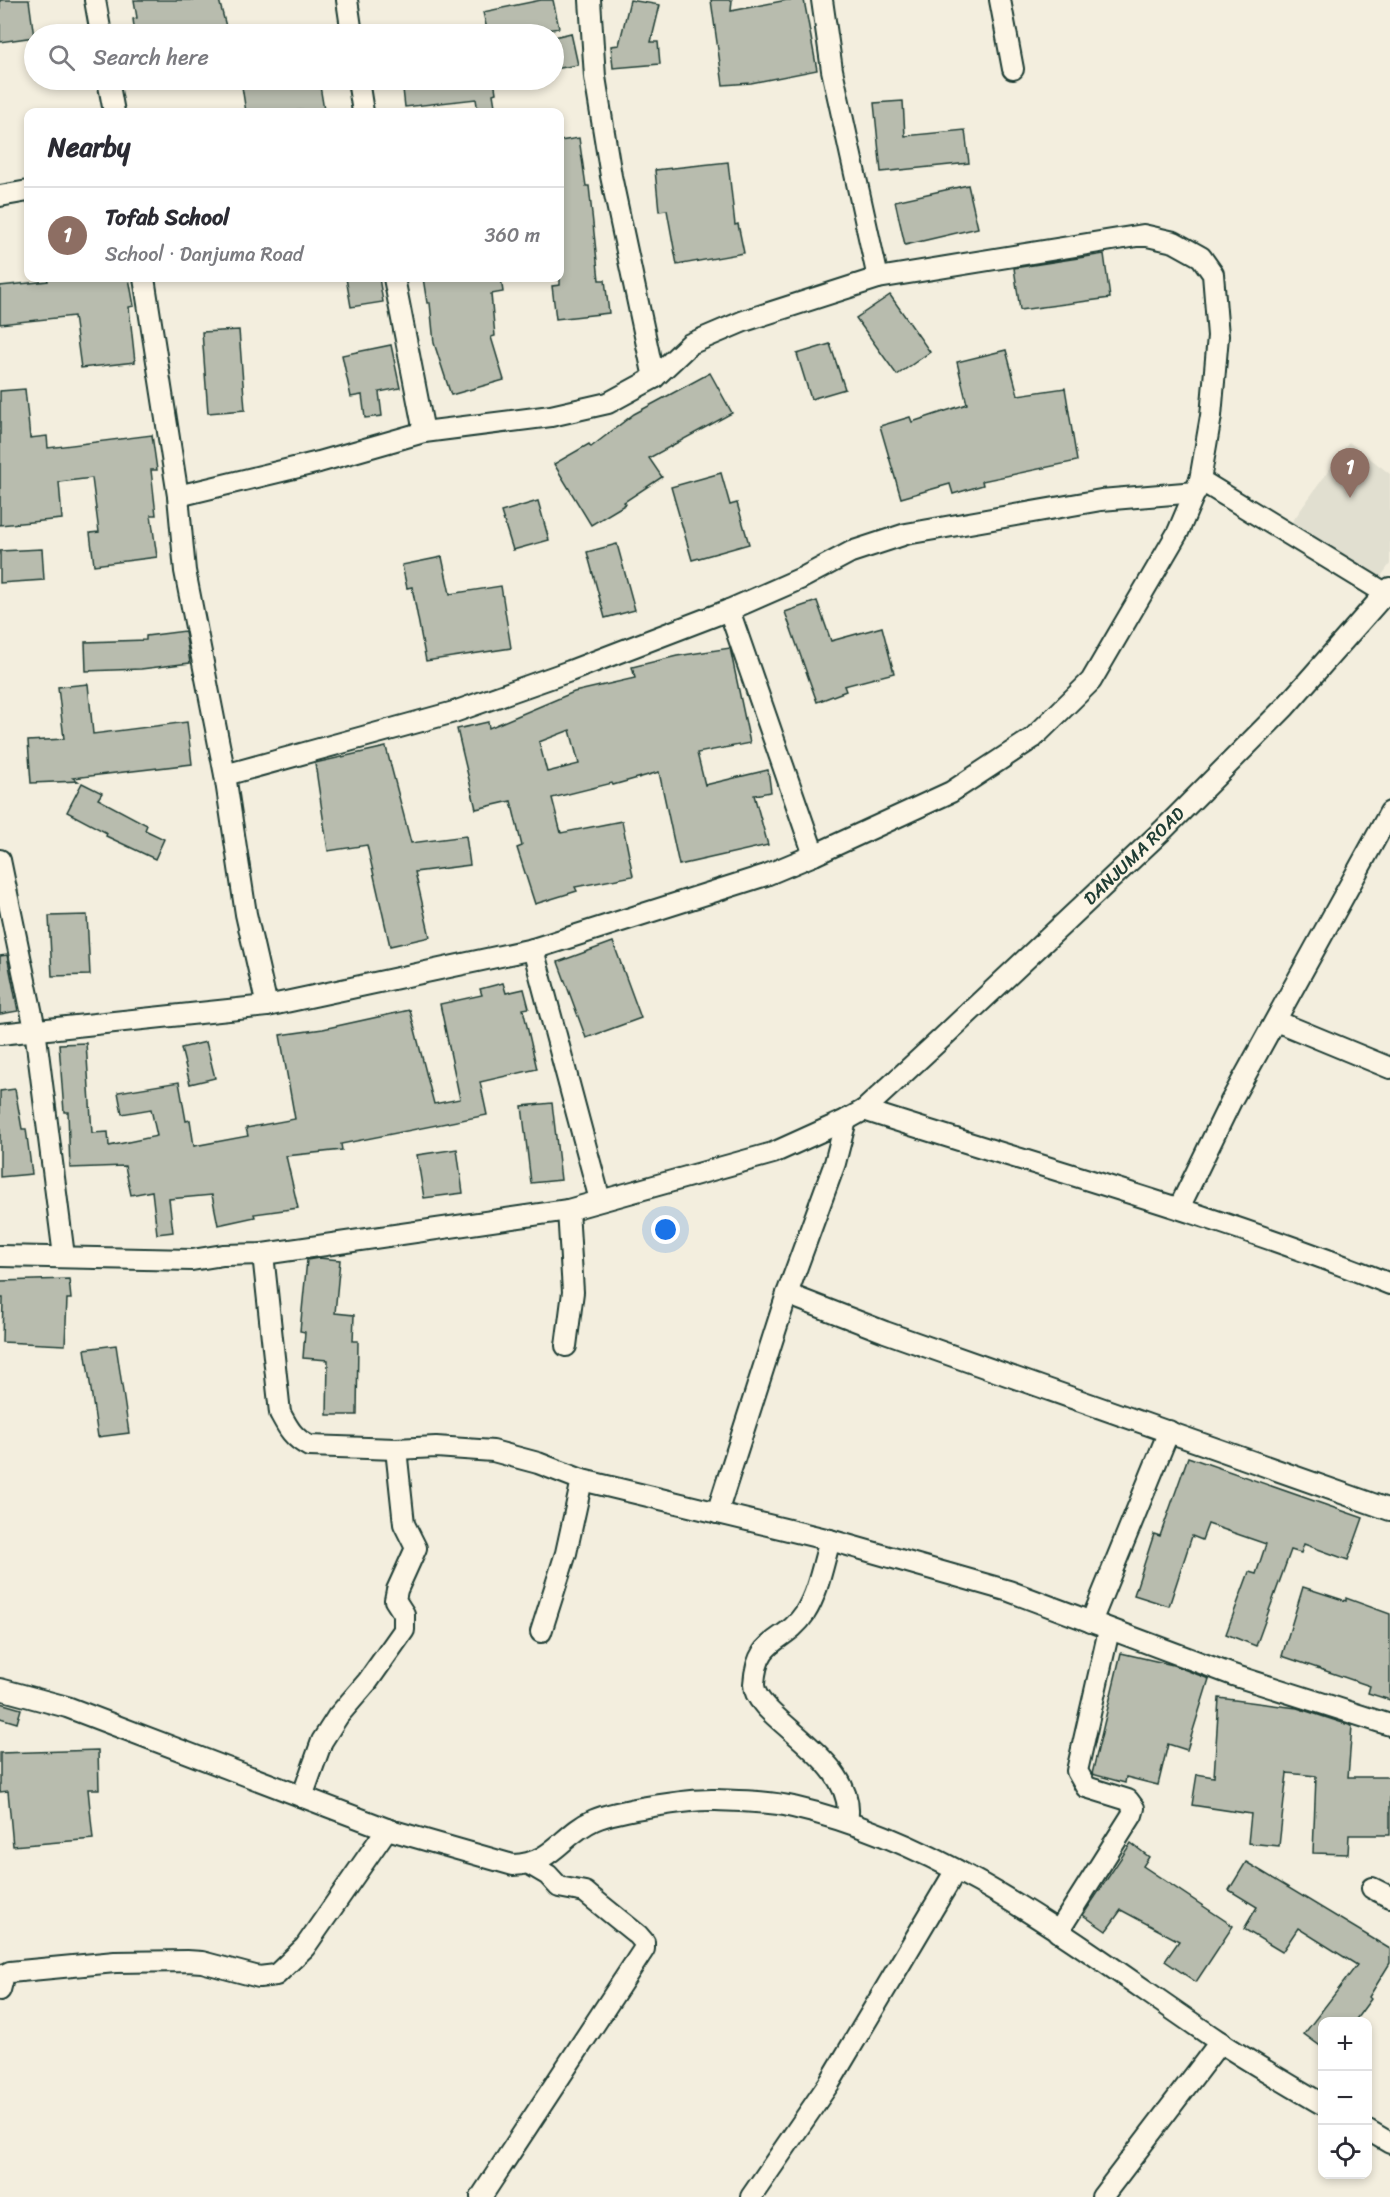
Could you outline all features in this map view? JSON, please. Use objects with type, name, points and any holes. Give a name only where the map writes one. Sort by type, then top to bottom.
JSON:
[{"type":"street","points":[[95,0],[99,24]]},
{"type":"street","points":[[347,0],[351,24]]},
{"type":"street","points":[[590,0],[595,76],[611,176],[654,378]]},
{"type":"street","points":[[822,0],[832,70],[878,278]]},
{"type":"street","points":[[1000,0],[1013,69]]},
{"type":"street","points":[[110,90],[113,108]]},
{"type":"street","points":[[360,90],[362,108]]},
{"type":"street","points":[[0,196],[24,192]]},
{"type":"street","points":[[0,1034],[267,1006],[533,949],[766,875],[951,792],[1033,738],[1091,681],[1178,532],[1198,486],[1211,416],[1218,336],[1213,274],[1201,257],[1174,242],[1143,235],[878,278],[744,321],[690,344],[654,378],[608,403],[551,416],[424,432],[319,462],[178,496]]},
{"type":"street","points":[[145,282],[178,496],[185,571],[225,775],[246,914],[267,1006]]},
{"type":"street","points":[[395,282],[424,432]]},
{"type":"street","points":[[225,775],[454,712],[570,671],[729,610],[802,578],[851,552],[906,534],[1101,500],[1198,486],[1388,593]]},
{"type":"street","name":"DANJUMA ROAD","points":[[0,1256],[192,1260],[223,1255],[263,1254],[568,1210],[773,1154],[846,1120],[864,1110],[1164,829],[1285,707],[1388,593]]},
{"type":"street","points":[[729,610],[814,855]]},
{"type":"street","points":[[1179,1208],[1231,1101],[1388,821]]},
{"type":"street","points":[[0,860],[35,1029],[64,1256]]},
{"type":"street","points":[[533,949],[600,1200]]},
{"type":"street","points":[[1276,1021],[1390,1068]]},
{"type":"street","points":[[864,1110],[1179,1208],[1322,1257],[1390,1284]]},
{"type":"street","points":[[717,1513],[787,1294],[835,1163],[846,1120]]},
{"type":"street","points":[[566,1346],[573,1292],[568,1210]]},
{"type":"street","points":[[263,1254],[280,1413],[290,1432],[298,1441],[309,1446],[396,1449],[436,1447],[493,1451],[538,1463],[582,1480],[830,1540],[1009,1591],[1233,1675],[1390,1725]]},
{"type":"street","points":[[787,1294],[885,1332],[1390,1510]]},
{"type":"street","points":[[1058,1932],[1132,1815],[1134,1808],[1128,1800],[1086,1787],[1077,1772],[1100,1626],[1169,1431]]},
{"type":"street","points":[[302,1797],[327,1733],[404,1630],[404,1614],[395,1600],[416,1548],[404,1524],[396,1449]]},
{"type":"street","points":[[541,1632],[566,1552],[582,1480]]},
{"type":"street","points":[[830,1540],[811,1602],[803,1616],[766,1646],[756,1663],[754,1689],[760,1701],[804,1740],[838,1779],[848,1796],[847,1821]]},
{"type":"street","points":[[0,1689],[67,1707],[387,1829],[485,1858],[513,1865],[531,1865],[548,1875],[559,1887],[585,1892],[638,1935],[644,1942],[644,1948],[481,2197]]},
{"type":"street","points":[[531,1865],[595,1820],[653,1807],[714,1800],[790,1806],[847,1821],[956,1870],[1058,1932],[1220,2042],[1318,2101]]},
{"type":"street","points":[[0,1990],[4,1975],[10,1972],[115,1962],[202,1962],[259,1977],[276,1975],[305,1947],[387,1829]]},
{"type":"street","points":[[751,2197],[830,2082],[956,1870]]},
{"type":"street","points":[[1372,1888],[1390,1897]]},
{"type":"street","points":[[1102,2197],[1220,2042]]},
{"type":"street","points":[[1372,2132],[1390,2143]]},
{"type":"shaded area","points":[[1349,442],[1390,474],[1390,564],[1377,582],[1292,522]]},
{"type":"building","points":[[0,0],[29,0],[32,24],[24,24],[24,38],[0,42]]},
{"type":"building","points":[[134,0],[219,0],[225,24],[134,24],[133,19],[137,18]]},
{"type":"building","points":[[541,0],[553,0],[558,24],[486,24],[483,12]]},
{"type":"building","points":[[630,0],[660,5],[651,42],[658,42],[660,64],[613,68],[611,46],[619,45]]},
{"type":"building","points":[[711,0],[732,0],[731,11],[787,0],[804,0],[817,70],[751,83],[723,85]]},
{"type":"building","points":[[571,33],[578,65],[564,67],[564,35]]},
{"type":"building","points":[[243,90],[321,90],[324,108],[245,108]]},
{"type":"building","points":[[403,90],[496,90],[496,93],[493,94],[495,108],[477,108],[476,99],[405,107]]},
{"type":"building","points":[[903,101],[905,136],[965,130],[969,163],[881,172],[874,103]]},
{"type":"building","points":[[579,138],[586,186],[589,186],[599,280],[605,280],[609,313],[556,319],[552,286],[564,282],[564,140]]},
{"type":"building","points":[[728,162],[735,225],[738,224],[744,253],[677,265],[667,210],[659,211],[655,170]]},
{"type":"building","points":[[968,185],[978,228],[905,245],[895,201]]},
{"type":"building","points":[[1104,254],[1110,298],[1020,310],[1014,268]]},
{"type":"building","points":[[38,282],[130,282],[134,306],[129,307],[135,362],[81,368],[74,316],[0,324],[0,286]]},
{"type":"building","points":[[347,282],[380,282],[383,302],[351,307]]},
{"type":"building","points":[[424,282],[502,282],[503,292],[491,294],[495,336],[491,337],[504,380],[451,395],[434,343],[430,303],[427,303]]},
{"type":"building","points":[[890,295],[930,352],[897,375],[856,318]]},
{"type":"building","points":[[239,330],[245,410],[208,413],[202,332]]},
{"type":"building","points":[[830,344],[845,389],[811,399],[797,354]]},
{"type":"building","points":[[391,345],[400,388],[379,392],[382,416],[365,418],[362,395],[351,397],[342,355]]},
{"type":"building","points":[[1006,350],[1018,395],[1065,388],[1077,461],[982,481],[983,485],[953,494],[950,484],[901,498],[880,426],[910,417],[912,422],[967,404],[957,362]]},
{"type":"building","points":[[710,373],[732,413],[649,458],[662,477],[624,502],[626,504],[591,525],[554,464],[589,444],[591,447],[634,414]]},
{"type":"building","points":[[25,389],[30,438],[47,436],[48,448],[152,435],[157,470],[151,470],[156,515],[151,515],[157,557],[94,565],[90,533],[99,532],[92,478],[59,482],[62,519],[0,525],[0,391]]},
{"type":"building","points":[[721,473],[730,505],[737,503],[749,544],[692,560],[671,487]]},
{"type":"building","points":[[538,501],[549,540],[513,550],[501,512]]},
{"type":"building","points":[[617,544],[635,610],[605,618],[587,552]]},
{"type":"building","points":[[42,549],[44,580],[0,583],[0,551]]},
{"type":"building","points":[[442,557],[450,594],[501,586],[511,648],[426,661],[412,587],[407,588],[402,565]]},
{"type":"building","points":[[817,601],[831,641],[882,627],[894,673],[844,686],[846,691],[817,702],[785,612]]},
{"type":"building","points":[[185,631],[190,663],[141,669],[86,671],[85,642],[146,640],[146,636]]},
{"type":"building","points":[[730,648],[750,743],[697,753],[705,785],[768,770],[771,792],[754,795],[768,845],[679,865],[659,772],[552,798],[561,833],[622,821],[633,876],[575,887],[577,891],[535,904],[517,848],[522,846],[511,801],[476,809],[457,729],[488,722],[489,728],[574,692],[635,678],[632,667],[677,656]],"holes":[[[570,730],[579,764],[547,772],[539,742]]]},
{"type":"building","points":[[88,684],[93,734],[187,722],[192,764],[73,778],[78,781],[31,783],[28,741],[64,739],[58,687]]},
{"type":"building","points":[[386,747],[411,843],[466,836],[470,865],[415,872],[430,937],[390,946],[367,845],[328,851],[315,763]]},
{"type":"building","points":[[82,783],[102,793],[98,799],[147,825],[145,830],[164,839],[155,859],[106,836],[107,833],[67,812]]},
{"type":"building","points":[[87,915],[90,975],[52,976],[49,916]]},
{"type":"building","points":[[613,942],[641,1018],[586,1038],[558,962]]},
{"type":"building","points":[[7,955],[18,1011],[0,1014],[0,956]]},
{"type":"building","points":[[503,983],[506,993],[524,989],[529,1008],[523,1009],[537,1069],[480,1082],[487,1115],[341,1144],[342,1150],[286,1156],[298,1208],[254,1214],[255,1217],[218,1225],[212,1195],[169,1199],[173,1232],[157,1234],[152,1191],[131,1195],[125,1166],[70,1168],[68,1112],[64,1112],[59,1044],[86,1043],[92,1133],[108,1132],[109,1146],[157,1136],[151,1109],[122,1114],[118,1092],[179,1082],[186,1121],[190,1120],[194,1146],[248,1136],[246,1128],[295,1119],[280,1035],[323,1029],[410,1010],[434,1104],[460,1099],[440,1004],[482,995],[480,989]]},
{"type":"building","points":[[206,1042],[215,1078],[190,1084],[181,1048]]},
{"type":"building","points":[[15,1089],[22,1129],[26,1129],[32,1174],[0,1177],[0,1091]]},
{"type":"building","points":[[552,1103],[561,1180],[531,1183],[522,1106]]},
{"type":"building","points":[[457,1149],[463,1193],[424,1198],[417,1155]]},
{"type":"building","points":[[319,1258],[340,1260],[335,1313],[354,1315],[353,1341],[358,1341],[357,1415],[327,1415],[328,1360],[303,1358],[305,1332],[300,1331],[307,1260]]},
{"type":"building","points":[[69,1279],[71,1299],[67,1299],[65,1345],[2,1342],[3,1298],[0,1298],[0,1281]]},
{"type":"building","points":[[116,1345],[129,1433],[98,1437],[85,1349]]},
{"type":"building","points":[[1188,1457],[1363,1518],[1348,1560],[1304,1544],[1301,1553],[1291,1550],[1256,1646],[1226,1634],[1249,1572],[1256,1574],[1266,1544],[1208,1524],[1202,1540],[1192,1536],[1169,1606],[1134,1595],[1154,1534],[1160,1536]]},
{"type":"building","points":[[1303,1587],[1346,1601],[1346,1598],[1390,1614],[1390,1700],[1368,1693],[1370,1686],[1282,1656]]},
{"type":"building","points":[[1121,1653],[1173,1665],[1209,1679],[1187,1750],[1168,1744],[1158,1785],[1126,1777],[1125,1783],[1092,1774]]},
{"type":"building","points":[[1219,1698],[1297,1708],[1352,1726],[1348,1777],[1390,1777],[1390,1835],[1349,1835],[1348,1854],[1313,1853],[1316,1776],[1287,1773],[1279,1846],[1248,1843],[1251,1814],[1192,1805],[1197,1774],[1214,1777]]},
{"type":"building","points":[[0,1703],[21,1709],[17,1723],[0,1718]]},
{"type":"building","points":[[98,1750],[99,1789],[88,1789],[93,1839],[13,1846],[8,1791],[0,1792],[0,1753]]},
{"type":"building","points":[[1131,1843],[1149,1857],[1143,1866],[1233,1926],[1196,1982],[1165,1961],[1179,1941],[1121,1910],[1106,1931],[1083,1915]]},
{"type":"building","points":[[1246,1862],[1390,1949],[1390,1963],[1369,1997],[1371,1999],[1358,2017],[1318,2017],[1318,2044],[1304,2034],[1357,1965],[1298,1928],[1282,1952],[1244,1929],[1257,1907],[1229,1890]]},
{"type":"place","name":"Tofab School","points":[[1350,498]]}]
